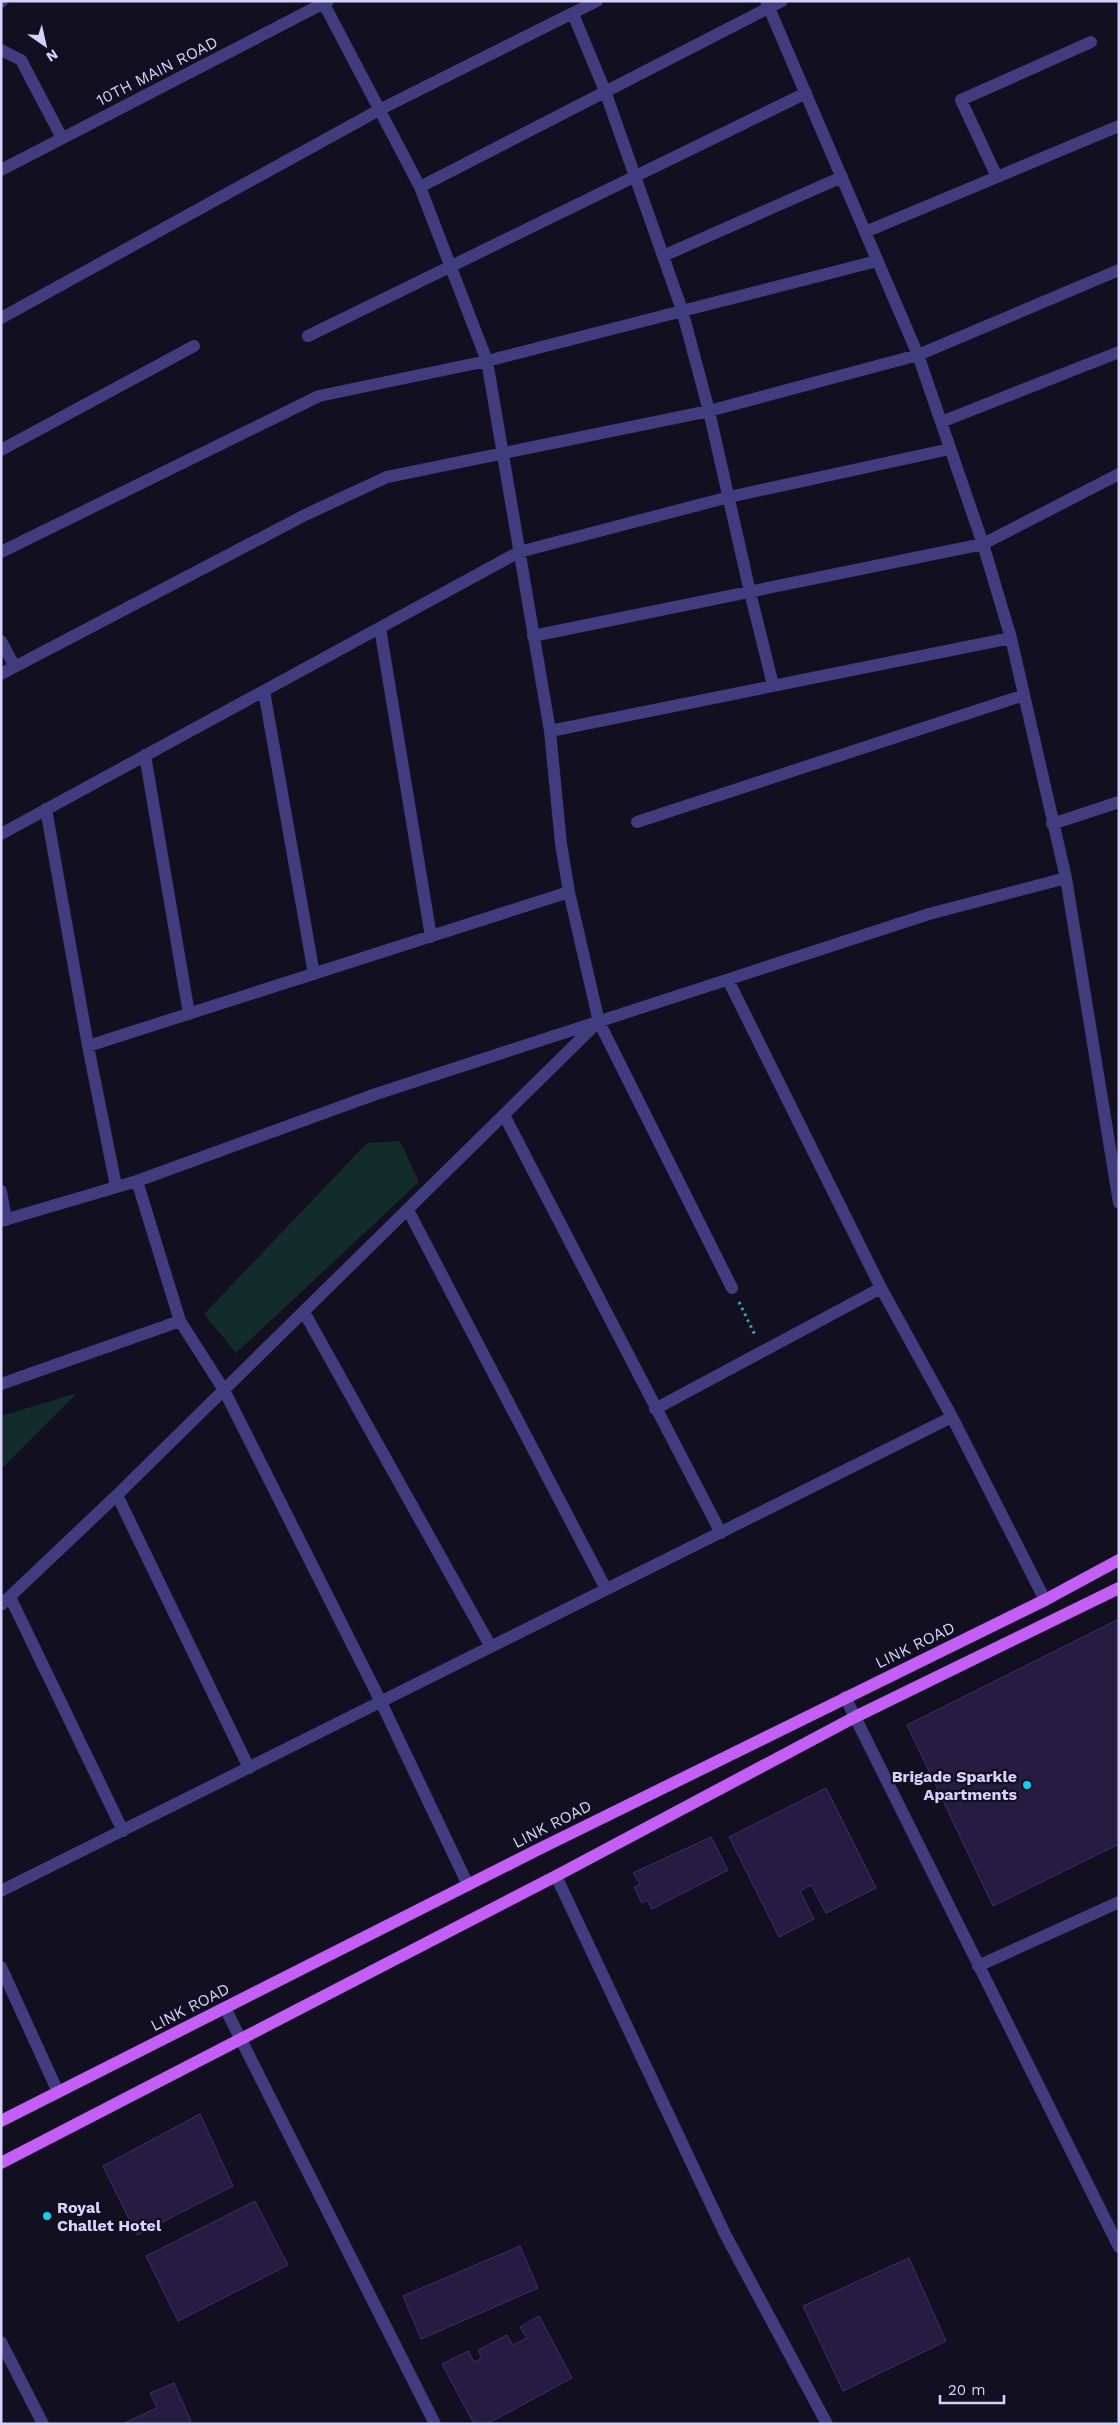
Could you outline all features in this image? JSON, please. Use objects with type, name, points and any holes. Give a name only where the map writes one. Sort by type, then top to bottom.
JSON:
[{"type":"main road","name":"LINK ROAD","points":[[1,2121],[468,1885],[845,1697],[1045,1600],[1119,1560]]},
{"type":"main road","points":[[1,2163],[556,1876],[855,1717],[1119,1588]]},
{"type":"street","points":[[1,318],[379,110],[598,1]]},
{"type":"street","points":[[420,188],[768,4],[782,1]]},
{"type":"street","points":[[326,2],[420,188],[487,361],[550,731],[561,844],[599,1022],[732,1288]]},
{"type":"street","name":"10TH MAIN ROAD","points":[[1,170],[326,2]]},
{"type":"street","points":[[768,4],[918,355],[983,544],[1011,638],[1052,824],[1066,878],[1119,1203]]},
{"type":"street","points":[[573,14],[605,91],[682,310],[709,411],[750,592],[774,685]]},
{"type":"street","points":[[997,177],[961,100],[1091,42]]},
{"type":"street","points":[[1,50],[21,60],[62,138]]},
{"type":"street","points":[[308,336],[450,265],[806,93]]},
{"type":"street","points":[[865,232],[1119,126]]},
{"type":"street","points":[[663,256],[842,177]]},
{"type":"street","points":[[1,552],[319,396],[487,361],[877,261]]},
{"type":"street","points":[[1,674],[305,516],[387,477],[709,411],[918,355],[1119,270]]},
{"type":"street","points":[[1,450],[194,346]]},
{"type":"street","points":[[940,422],[1119,352]]},
{"type":"street","points":[[1,834],[519,552],[729,497],[950,449]]},
{"type":"street","points":[[534,636],[983,544],[1119,474]]},
{"type":"street","points":[[380,628],[431,937]]},
{"type":"street","points":[[550,731],[1011,638]]},
{"type":"street","points":[[1,641],[15,667]]},
{"type":"street","points":[[264,691],[314,974]]},
{"type":"street","points":[[637,822],[1024,695]]},
{"type":"street","points":[[145,756],[189,1014]]},
{"type":"street","points":[[1052,824],[1119,802]]},
{"type":"street","points":[[46,809],[88,1046],[116,1186]]},
{"type":"street","points":[[1,1191],[4,1220],[136,1181],[376,1094],[929,914],[1066,878]]},
{"type":"street","points":[[88,1046],[570,892]]},
{"type":"street","points":[[728,980],[881,1288],[952,1417],[1045,1600]]},
{"type":"street","points":[[123,1831],[5,1601],[117,1495],[599,1022]]},
{"type":"street","points":[[504,1115],[655,1409],[721,1532]]},
{"type":"street","points":[[136,1181],[180,1321],[224,1390],[381,1702],[468,1885]]},
{"type":"street","points":[[408,1210],[606,1589]]},
{"type":"street","points":[[655,1409],[881,1288]]},
{"type":"street","points":[[304,1312],[491,1647]]},
{"type":"street","points":[[1,1384],[180,1321]]},
{"type":"street","points":[[1,1891],[952,1417]]},
{"type":"street","points":[[117,1495],[249,1768]]},
{"type":"street","points":[[845,1697],[1119,2247]]},
{"type":"street","points":[[556,1876],[725,2234],[827,2424]]},
{"type":"street","points":[[978,1966],[1119,1902]]},
{"type":"street","points":[[1,1967],[58,2092]]},
{"type":"street","points":[[225,2008],[435,2424]]},
{"type":"street","points":[[1,2342],[43,2424]]},
{"type":"path","points":[[732,1288],[763,1351]]},
{"type":"green space","points":[[400,1141],[419,1182],[236,1353],[204,1314],[367,1143]]},
{"type":"green space","points":[[77,1393],[1,1469],[1,1416]]},
{"type":"building","name":"Brigade Sparkle Apartments","points":[[1119,1619],[1119,1844],[993,1906],[907,1725]]},
{"type":"building","points":[[826,1788],[876,1888],[826,1913],[811,1885],[800,1891],[814,1919],[779,1937],[729,1837]]},
{"type":"building","points":[[711,1837],[728,1870],[652,1909],[647,1900],[642,1903],[634,1887],[640,1884],[633,1873]]},
{"type":"building","points":[[200,2114],[233,2186],[137,2235],[103,2166]]},
{"type":"building","points":[[255,2201],[288,2265],[178,2321],[146,2256]]},
{"type":"building","points":[[520,2246],[538,2288],[421,2339],[403,2296]]},
{"type":"building","points":[[909,2258],[946,2341],[843,2391],[803,2306]]},
{"type":"building","points":[[539,2316],[572,2378],[487,2424],[474,2424],[442,2364],[468,2351],[474,2362],[482,2358],[478,2350],[507,2335],[513,2345],[527,2338],[520,2327]]},
{"type":"building","points":[[174,2383],[191,2421],[185,2424],[122,2424],[157,2408],[150,2393]]},
{"type":"place","name":"Brigade Sparkle Apartments","points":[[1027,1785]]},
{"type":"place","name":"Royal Challet Hotel","points":[[47,2216]]}]
